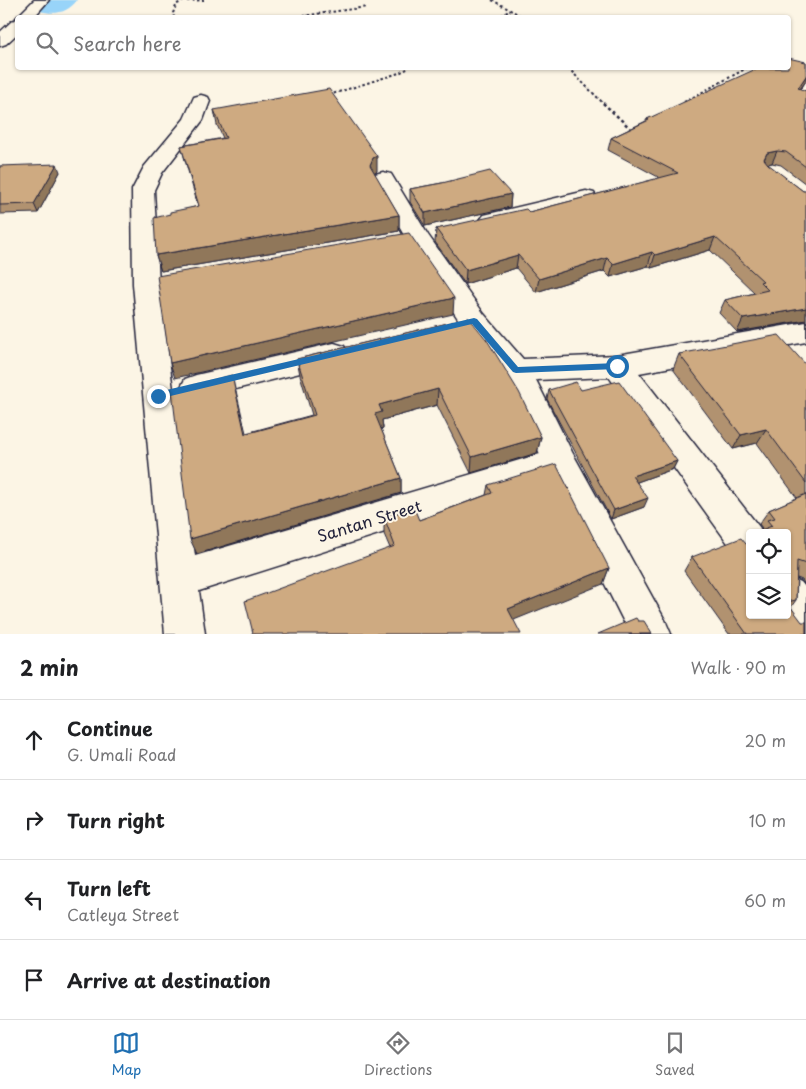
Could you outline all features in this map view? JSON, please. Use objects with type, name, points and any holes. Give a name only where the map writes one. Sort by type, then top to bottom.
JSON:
[{"type":"main road","points":[[27,15],[42,0]]},
{"type":"main road","points":[[0,41],[15,27]]},
{"type":"main road","points":[[185,634],[158,396],[156,282],[143,190],[152,172],[193,120],[201,101]]},
{"type":"main road","points":[[383,179],[460,324],[516,370],[560,462],[651,634]]},
{"type":"main road","points":[[473,224],[605,194]]},
{"type":"main road","points":[[516,370],[617,366],[806,332]]},
{"type":"main road","points":[[158,396],[359,348]]},
{"type":"main road","points":[[617,366],[746,539]]},
{"type":"main road","name":"Santan Street","points":[[178,579],[560,462]]},
{"type":"main road","points":[[791,600],[806,619]]},
{"type":"path","points":[[173,15],[177,4],[186,1],[204,0]]},
{"type":"path","points":[[492,0],[518,15]]},
{"type":"path","points":[[310,15],[367,7]]},
{"type":"path","points":[[502,15],[509,11]]},
{"type":"path","points":[[324,96],[405,70]]},
{"type":"path","points":[[570,70],[632,130]]},
{"type":"path","points":[[682,103],[743,70]]},
{"type":"building","points":[[791,59],[806,62],[806,76],[798,88],[806,91],[806,167],[786,152],[767,153],[764,159],[803,191],[806,191],[806,308],[743,319],[725,300],[768,290],[760,282],[763,281],[715,237],[655,255],[652,252],[613,264],[607,258],[539,279],[518,255],[466,270],[436,229],[526,209],[529,212],[678,173],[611,138],[649,120],[647,119],[754,70],[791,70]]},
{"type":"building","points":[[329,89],[377,156],[373,158],[370,165],[399,215],[156,255],[154,218],[170,214],[170,212],[199,206],[181,146],[226,138],[214,110]]},
{"type":"building","points":[[57,164],[34,204],[0,205],[0,166]]},
{"type":"building","points":[[490,171],[511,194],[425,213],[410,189],[442,183]]},
{"type":"building","points":[[409,233],[454,298],[170,363],[157,276]]},
{"type":"building","points":[[469,318],[487,340],[519,392],[541,437],[472,457],[438,389],[379,405],[382,412],[375,414],[401,478],[190,539],[172,391],[232,375],[245,434],[315,415],[297,359]]},
{"type":"building","points":[[779,335],[806,365],[806,483],[766,429],[741,435],[679,354]]},
{"type":"building","points":[[619,381],[677,461],[632,476],[648,498],[614,510],[549,390],[576,382],[581,390]]},
{"type":"building","points":[[556,464],[609,568],[508,609],[521,634],[251,634],[253,633],[245,601],[395,546],[384,517],[414,508],[419,520],[492,493],[488,485]]},
{"type":"building","points":[[806,494],[806,564],[797,561],[796,600],[791,601],[791,529],[764,529],[772,526],[767,520],[775,518],[769,510]]},
{"type":"building","points":[[741,538],[746,544],[746,619],[791,619],[791,607],[802,622],[806,622],[806,634],[747,634],[692,557]]},
{"type":"building","points":[[636,618],[638,621],[644,621],[652,634],[598,634]]},
{"type":"waterway","points":[[52,4],[60,0]]},
{"type":"route","points":[[158,396],[474,321],[516,370],[617,366]]}]
